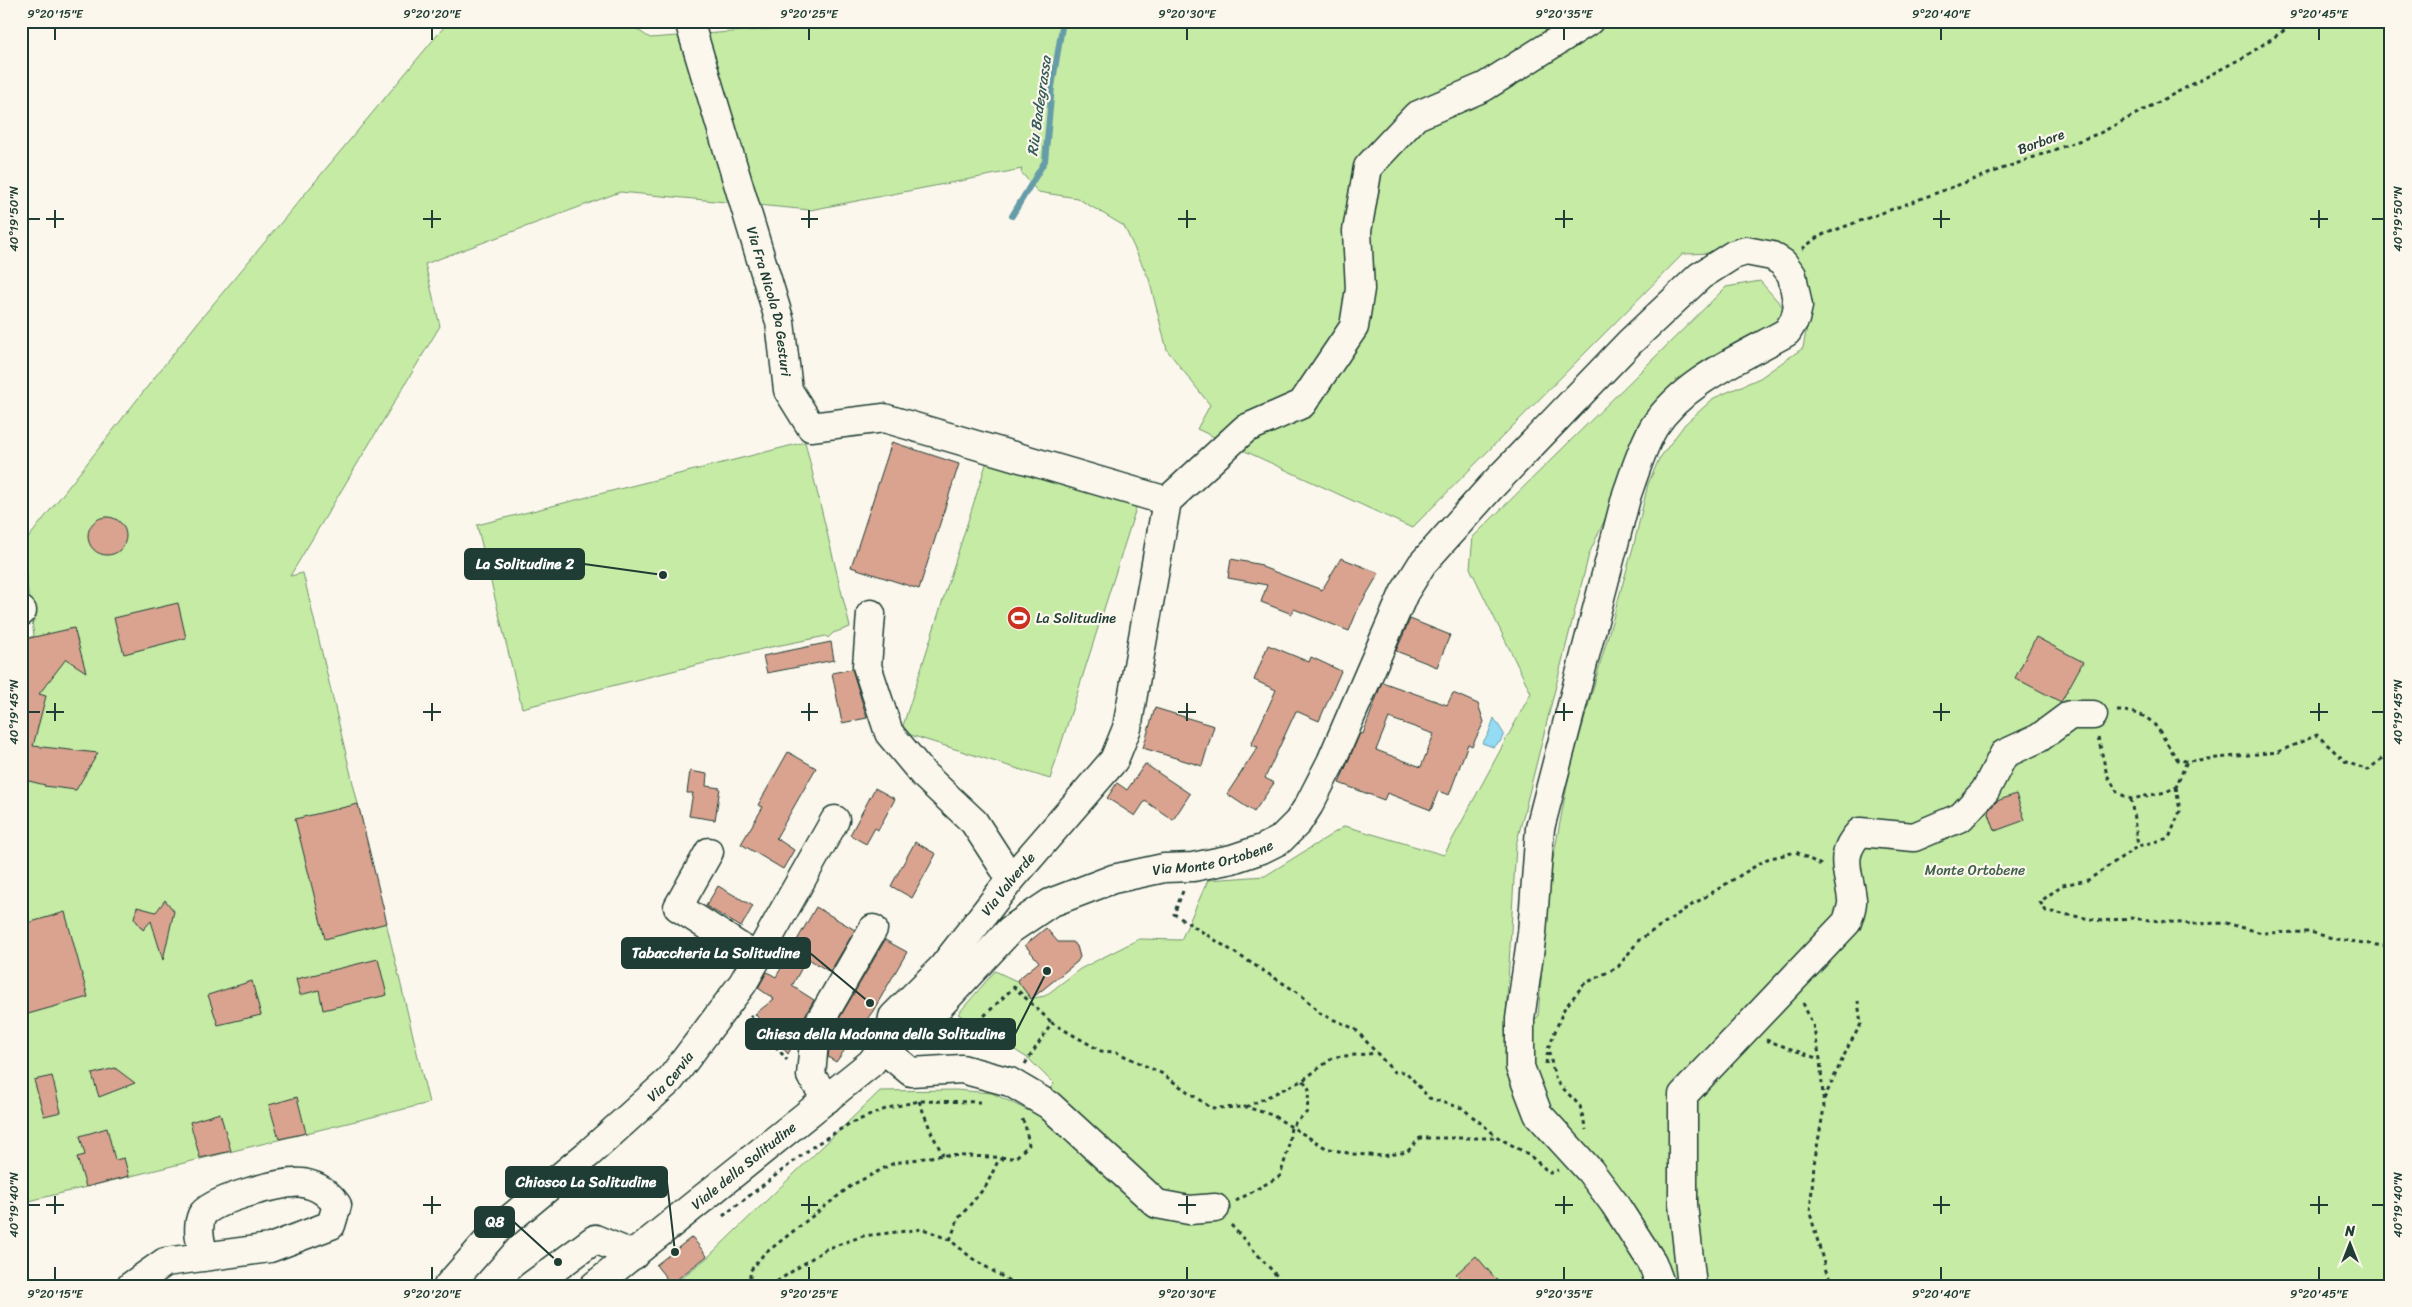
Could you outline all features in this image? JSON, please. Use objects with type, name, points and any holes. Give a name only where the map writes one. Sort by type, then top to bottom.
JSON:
[{"type":"street","name":"Via Fra Nicola Da Gesturi","points":[[689,21],[780,322],[788,390],[811,427],[884,418],[1167,501]]},
{"type":"street","points":[[1167,501],[1245,429],[1302,404],[1354,326],[1360,288],[1357,231],[1368,167],[1416,116],[1484,87],[1590,21]]},
{"type":"street","name":"Via Monte Ortobene","points":[[885,1043],[917,1030],[1010,930],[1050,903],[1113,878],[1164,868],[1193,867],[1232,859],[1262,849],[1280,840],[1298,822],[1331,762],[1404,594],[1422,564],[1490,488],[1630,342],[1700,276],[1733,255],[1746,251],[1772,256],[1783,263]]},
{"type":"street","points":[[1661,1286],[1652,1262],[1614,1203],[1590,1171],[1538,1114],[1520,1067],[1520,1019],[1532,933],[1540,828],[1627,494],[1638,462],[1653,428],[1667,409],[1704,378],[1787,332],[1795,319],[1798,306],[1792,275],[1783,263]]},
{"type":"street","name":"Via Valverde","points":[[885,1043],[893,1017],[942,968],[1011,879],[1114,760],[1127,728],[1167,501]]},
{"type":"street","points":[[871,614],[867,666],[889,733],[924,775],[974,822],[1011,879]]},
{"type":"street","points":[[1692,1286],[1683,1204],[1683,1095],[1744,1033],[1847,922],[1852,901],[1845,868],[1850,843],[1860,832],[1914,837],[1961,817],[1984,791],[2004,754],[2039,738],[2070,715],[2094,715]]},
{"type":"street","name":"Via Cervia","points":[[448,1286],[499,1228],[588,1154],[670,1080],[733,995],[757,958],[834,820]]},
{"type":"street","points":[[709,852],[678,907],[757,958]]},
{"type":"street","points":[[827,1099],[811,1076],[815,1030],[873,929]]},
{"type":"street","points":[[885,1043],[911,1072],[962,1069],[1010,1082],[1049,1105],[1157,1204],[1188,1210],[1215,1208]]},
{"type":"street","name":"Viale della Solitudine","points":[[594,1286],[871,1063],[885,1043]]},
{"type":"street","points":[[531,1286],[595,1239],[634,1255]]},
{"type":"street","points":[[130,1286],[165,1262],[204,1257]]},
{"type":"path","name":"Borbore","points":[[1783,263],[1819,236],[2100,133],[2246,56],[2298,21]]},
{"type":"path","points":[[2176,787],[2166,792],[2131,799],[2118,793],[2107,775],[2094,715],[2113,711],[2132,711],[2154,723],[2178,760],[2187,761],[2278,752],[2316,735],[2346,762],[2368,770],[2391,751]]},
{"type":"path","points":[[2187,761],[2176,787],[2180,811],[2169,838],[2138,846],[2088,880],[2062,884],[2040,902],[2046,911],[2102,921],[2130,918],[2191,924],[2226,922],[2262,933],[2310,932],[2336,939],[2391,947]]},
{"type":"path","points":[[2131,799],[2138,846]]},
{"type":"path","points":[[1586,1134],[1580,1106],[1556,1081],[1548,1049],[1564,1009],[1584,984],[1618,967],[1639,940],[1686,908],[1767,859],[1796,852],[1831,870],[1845,868]]},
{"type":"path","points":[[1193,867],[1174,914],[1300,994],[1321,1014],[1355,1029],[1394,1072],[1406,1072],[1429,1098],[1462,1108],[1498,1138],[1528,1154],[1550,1173],[1560,1168]]},
{"type":"path","points":[[1793,980],[1813,1025],[1820,1059],[1824,1108],[1814,1164],[1810,1213],[1826,1272],[1834,1286]]},
{"type":"path","points":[[982,1018],[1014,987],[1052,1023],[1101,1051],[1116,1052],[1161,1073],[1210,1108],[1246,1108],[1272,1115],[1326,1148],[1352,1154],[1382,1156],[1407,1152],[1420,1138],[1498,1138]]},
{"type":"path","points":[[733,995],[793,1067]]},
{"type":"path","points":[[1823,1100],[1861,1024],[1858,1001]]},
{"type":"path","points":[[1010,1082],[1023,1068],[1052,1023]]},
{"type":"path","points":[[1744,1033],[1820,1059]]},
{"type":"path","points":[[1246,1108],[1303,1080],[1334,1057],[1378,1053]]},
{"type":"path","points":[[1286,1286],[1215,1208],[1233,1204],[1248,1193],[1280,1176],[1288,1150],[1292,1127],[1307,1112],[1309,1089],[1303,1080]]},
{"type":"path","points":[[919,1101],[932,1134],[944,1155]]},
{"type":"path","points":[[719,1219],[815,1145],[849,1124],[888,1108],[919,1101],[989,1103]]},
{"type":"path","points":[[950,1240],[958,1219],[986,1186],[999,1159],[1015,1158],[1029,1145],[1025,1124],[1020,1116]]},
{"type":"path","points":[[750,1286],[750,1271],[763,1255],[852,1185],[894,1162],[944,1155],[1015,1158]]},
{"type":"path","points":[[770,1286],[826,1249],[863,1236],[923,1229],[950,1240],[973,1259],[1018,1286]]},
{"type":"green space","name":"Monte Ortobene","points":[[449,21],[624,21],[650,38],[878,21],[2391,21],[2391,1286],[671,1286],[708,1257],[880,1091],[955,1090],[992,1093],[1029,1111],[1054,1084],[1029,1059],[958,1014],[995,971],[1021,983],[1033,998],[1045,996],[1080,969],[1139,939],[1181,940],[1208,880],[1265,876],[1345,826],[1444,855],[1531,693],[1470,568],[1473,537],[1726,287],[1760,281],[1788,313],[1660,399],[1589,554],[1516,845],[1505,1032],[1538,1017],[1549,880],[1570,770],[1634,544],[1648,484],[1659,459],[1685,424],[1714,398],[1760,378],[1803,348],[1810,309],[1777,251],[1683,254],[1412,528],[1197,429],[1210,405],[1167,350],[1149,279],[1124,226],[1077,198],[1038,192],[1021,172],[1022,169],[810,210],[620,192],[425,264],[440,326],[290,576],[303,573],[429,1103],[21,1203],[21,640],[34,636],[22,546],[199,321]]},
{"type":"green space","points":[[805,442],[850,627],[833,633],[828,638],[826,636],[766,648],[522,708],[477,525]]},
{"type":"green space","name":"La Solitudine","points":[[988,458],[1137,505],[1050,779],[901,732]]},
{"type":"water","points":[[1494,718],[1504,734],[1500,742],[1493,747],[1482,743],[1488,735]]},
{"type":"building","points":[[892,442],[959,464],[919,589],[851,567]]},
{"type":"building","points":[[107,517],[120,523],[126,536],[120,549],[107,555],[94,549],[88,536],[94,523]]},
{"type":"building","points":[[1341,558],[1379,573],[1358,609],[1349,631],[1294,609],[1292,614],[1261,602],[1267,585],[1228,578],[1231,559],[1262,565],[1262,567],[1322,590]]},
{"type":"building","points":[[178,603],[186,638],[124,654],[114,618]]},
{"type":"building","points":[[1410,619],[1450,635],[1437,667],[1396,651]]},
{"type":"building","points":[[74,628],[86,672],[66,659],[39,694],[46,696],[33,746],[98,753],[76,790],[44,786],[21,779],[21,640]]},
{"type":"building","points":[[2036,637],[2083,662],[2061,702],[2015,678]]},
{"type":"building","points":[[831,642],[834,660],[767,673],[763,656]]},
{"type":"building","points":[[1268,645],[1309,662],[1311,657],[1341,671],[1319,721],[1296,711],[1265,778],[1274,783],[1254,812],[1227,794],[1258,747],[1251,745],[1276,690],[1254,680]]},
{"type":"building","points":[[852,669],[867,718],[842,723],[832,673]]},
{"type":"building","points":[[1382,682],[1447,705],[1453,693],[1478,704],[1484,722],[1472,746],[1468,744],[1449,795],[1438,791],[1431,810],[1387,793],[1384,800],[1339,783],[1360,733],[1363,734]],"holes":[[[1389,718],[1434,734],[1421,767],[1376,750]]]},
{"type":"building","points":[[1155,708],[1214,726],[1202,766],[1143,748]]},
{"type":"building","points":[[788,752],[816,768],[776,838],[794,850],[783,869],[741,844],[763,807],[758,805]]},
{"type":"building","points":[[1145,764],[1190,794],[1173,820],[1145,801],[1135,816],[1107,798],[1117,783],[1127,790]]},
{"type":"building","points":[[690,771],[707,774],[706,786],[720,788],[715,820],[689,816],[693,793],[687,793]]},
{"type":"building","points":[[875,788],[895,799],[878,830],[875,828],[866,844],[850,835]]},
{"type":"building","points":[[2016,794],[2025,820],[1995,831],[1988,811],[1997,801]]},
{"type":"building","points":[[358,804],[387,923],[325,939],[295,819]]},
{"type":"building","points":[[915,842],[936,854],[912,898],[891,886]]},
{"type":"building","points":[[718,886],[753,906],[741,927],[706,906]]},
{"type":"building","points":[[165,900],[174,911],[163,960],[151,921],[143,930],[134,918],[137,907],[156,912]]},
{"type":"building","points":[[816,907],[855,930],[830,972],[807,958],[792,986],[814,1000],[801,1022],[799,1033],[788,1054],[755,1014],[774,999],[758,988],[767,972],[776,977]]},
{"type":"building","points":[[65,912],[88,997],[21,1016],[21,925]]},
{"type":"building","points":[[1046,928],[1058,942],[1072,942],[1077,946],[1080,957],[1077,962],[1031,999],[1017,980],[1039,962],[1025,945]]},
{"type":"building","points":[[885,940],[907,952],[873,1011],[836,1062],[828,1057],[829,1050],[842,1027],[836,1024]]},
{"type":"building","points":[[378,959],[387,995],[323,1010],[319,990],[300,995],[296,979]]},
{"type":"building","points":[[252,981],[261,1015],[218,1025],[208,995]]},
{"type":"building","points":[[115,1068],[135,1083],[99,1097],[92,1074]]},
{"type":"building","points":[[52,1076],[61,1112],[44,1116],[34,1080]]},
{"type":"building","points":[[297,1097],[306,1133],[279,1139],[269,1105]]},
{"type":"building","points":[[220,1113],[231,1151],[200,1158],[190,1122]]},
{"type":"building","points":[[107,1128],[115,1160],[124,1158],[129,1176],[86,1187],[77,1157],[85,1155],[80,1136]]},
{"type":"building","points":[[692,1237],[707,1256],[671,1284],[656,1265]]},
{"type":"building","points":[[1476,1256],[1502,1286],[1468,1286],[1456,1274]]},
{"type":"waterway","name":"Riu Badegrassa","points":[[1012,216],[1045,161],[1052,87],[1063,21]]},
{"type":"place","name":"La Solitudine 2","points":[[663,575]]},
{"type":"place","name":"La Solitudine","points":[[1019,618]]},
{"type":"place","name":"Chiesa della Madonna della Solitudine","points":[[1047,971]]},
{"type":"place","name":"Tabaccheria La Solitudine","points":[[870,1003]]},
{"type":"place","name":"Chiosco La Solitudine","points":[[675,1252]]},
{"type":"place","name":"Q8","points":[[558,1262]]}]
